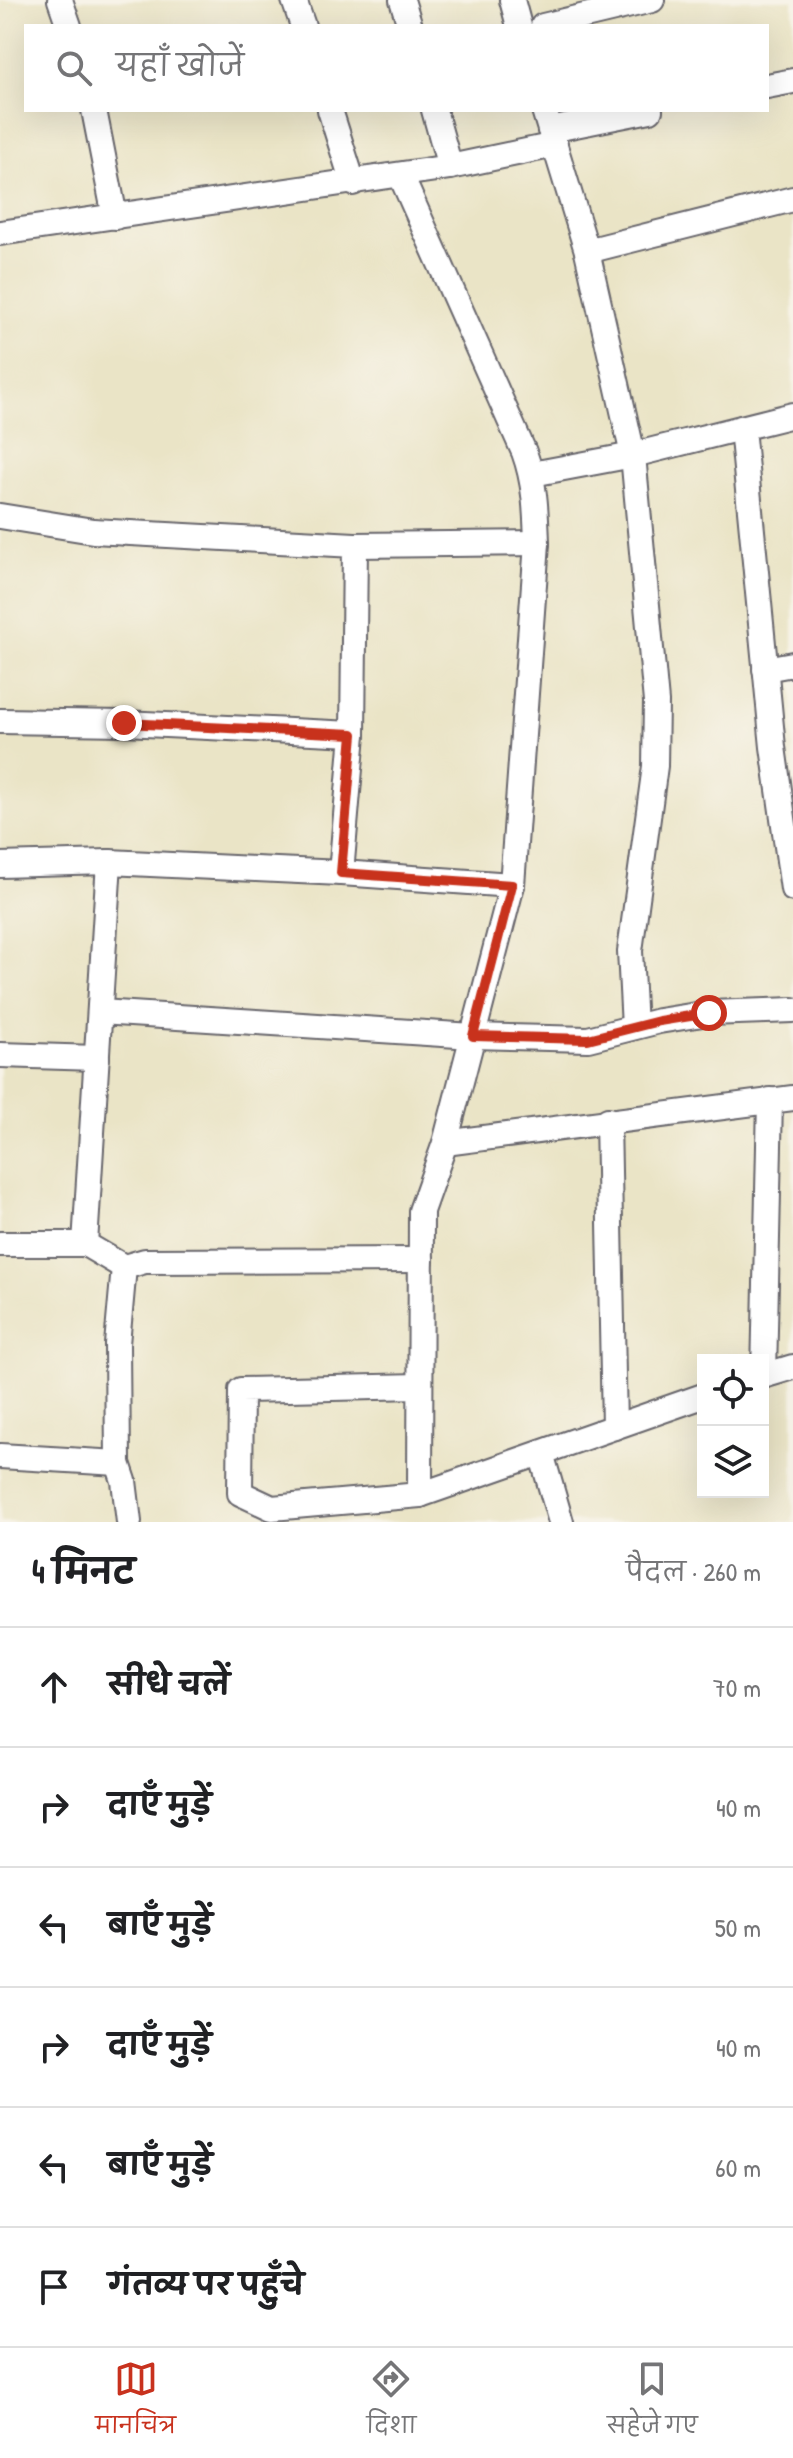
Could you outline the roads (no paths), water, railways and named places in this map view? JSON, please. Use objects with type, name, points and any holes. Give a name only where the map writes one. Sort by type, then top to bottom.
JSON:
[{"type":"street","points":[[60,0],[68,24]]},
{"type":"street","points":[[294,0],[302,24]]},
{"type":"street","points":[[402,0],[409,24]]},
{"type":"street","points":[[512,0],[518,24]]},
{"type":"street","points":[[551,24],[652,0]]},
{"type":"street","points":[[769,86],[793,81]]},
{"type":"street","points":[[94,112],[115,217]]},
{"type":"street","points":[[331,112],[353,183]]},
{"type":"street","points":[[435,112],[450,167]]},
{"type":"street","points":[[0,233],[450,167],[550,128],[639,112]]},
{"type":"street","points":[[550,128],[587,251],[633,455],[656,702],[655,766],[630,951],[634,1027]]},
{"type":"street","points":[[401,176],[532,474],[537,543],[512,885],[445,1143],[421,1211],[420,1495]]},
{"type":"street","points":[[587,251],[793,199]]},
{"type":"street","points":[[532,474],[633,455],[793,415]]},
{"type":"street","points":[[742,428],[773,747],[793,889]]},
{"type":"street","points":[[0,516],[93,531],[355,545],[537,543]]},
{"type":"street","points":[[341,873],[353,734],[355,545]]},
{"type":"street","points":[[765,669],[793,664]]},
{"type":"street","points":[[0,721],[124,723],[353,734]]},
{"type":"street","points":[[0,865],[109,862],[512,885]]},
{"type":"street","points":[[85,1244],[109,862]]},
{"type":"street","points":[[100,1012],[473,1036],[588,1039],[709,1013],[793,1010]]},
{"type":"street","points":[[0,1055],[97,1058]]},
{"type":"street","points":[[445,1143],[782,1099],[765,1354]]},
{"type":"street","points":[[608,1120],[614,1427]]},
{"type":"street","points":[[0,1244],[85,1244],[124,1267],[145,1261],[421,1260]]},
{"type":"street","points":[[124,1267],[117,1344],[118,1463],[124,1481],[129,1522]]},
{"type":"street","points":[[769,1374],[793,1367]]},
{"type":"street","points":[[420,1386],[241,1390],[240,1493],[272,1508],[420,1495],[697,1398]]},
{"type":"street","points":[[541,1453],[561,1522]]},
{"type":"street","points":[[0,1456],[118,1463]]}]
